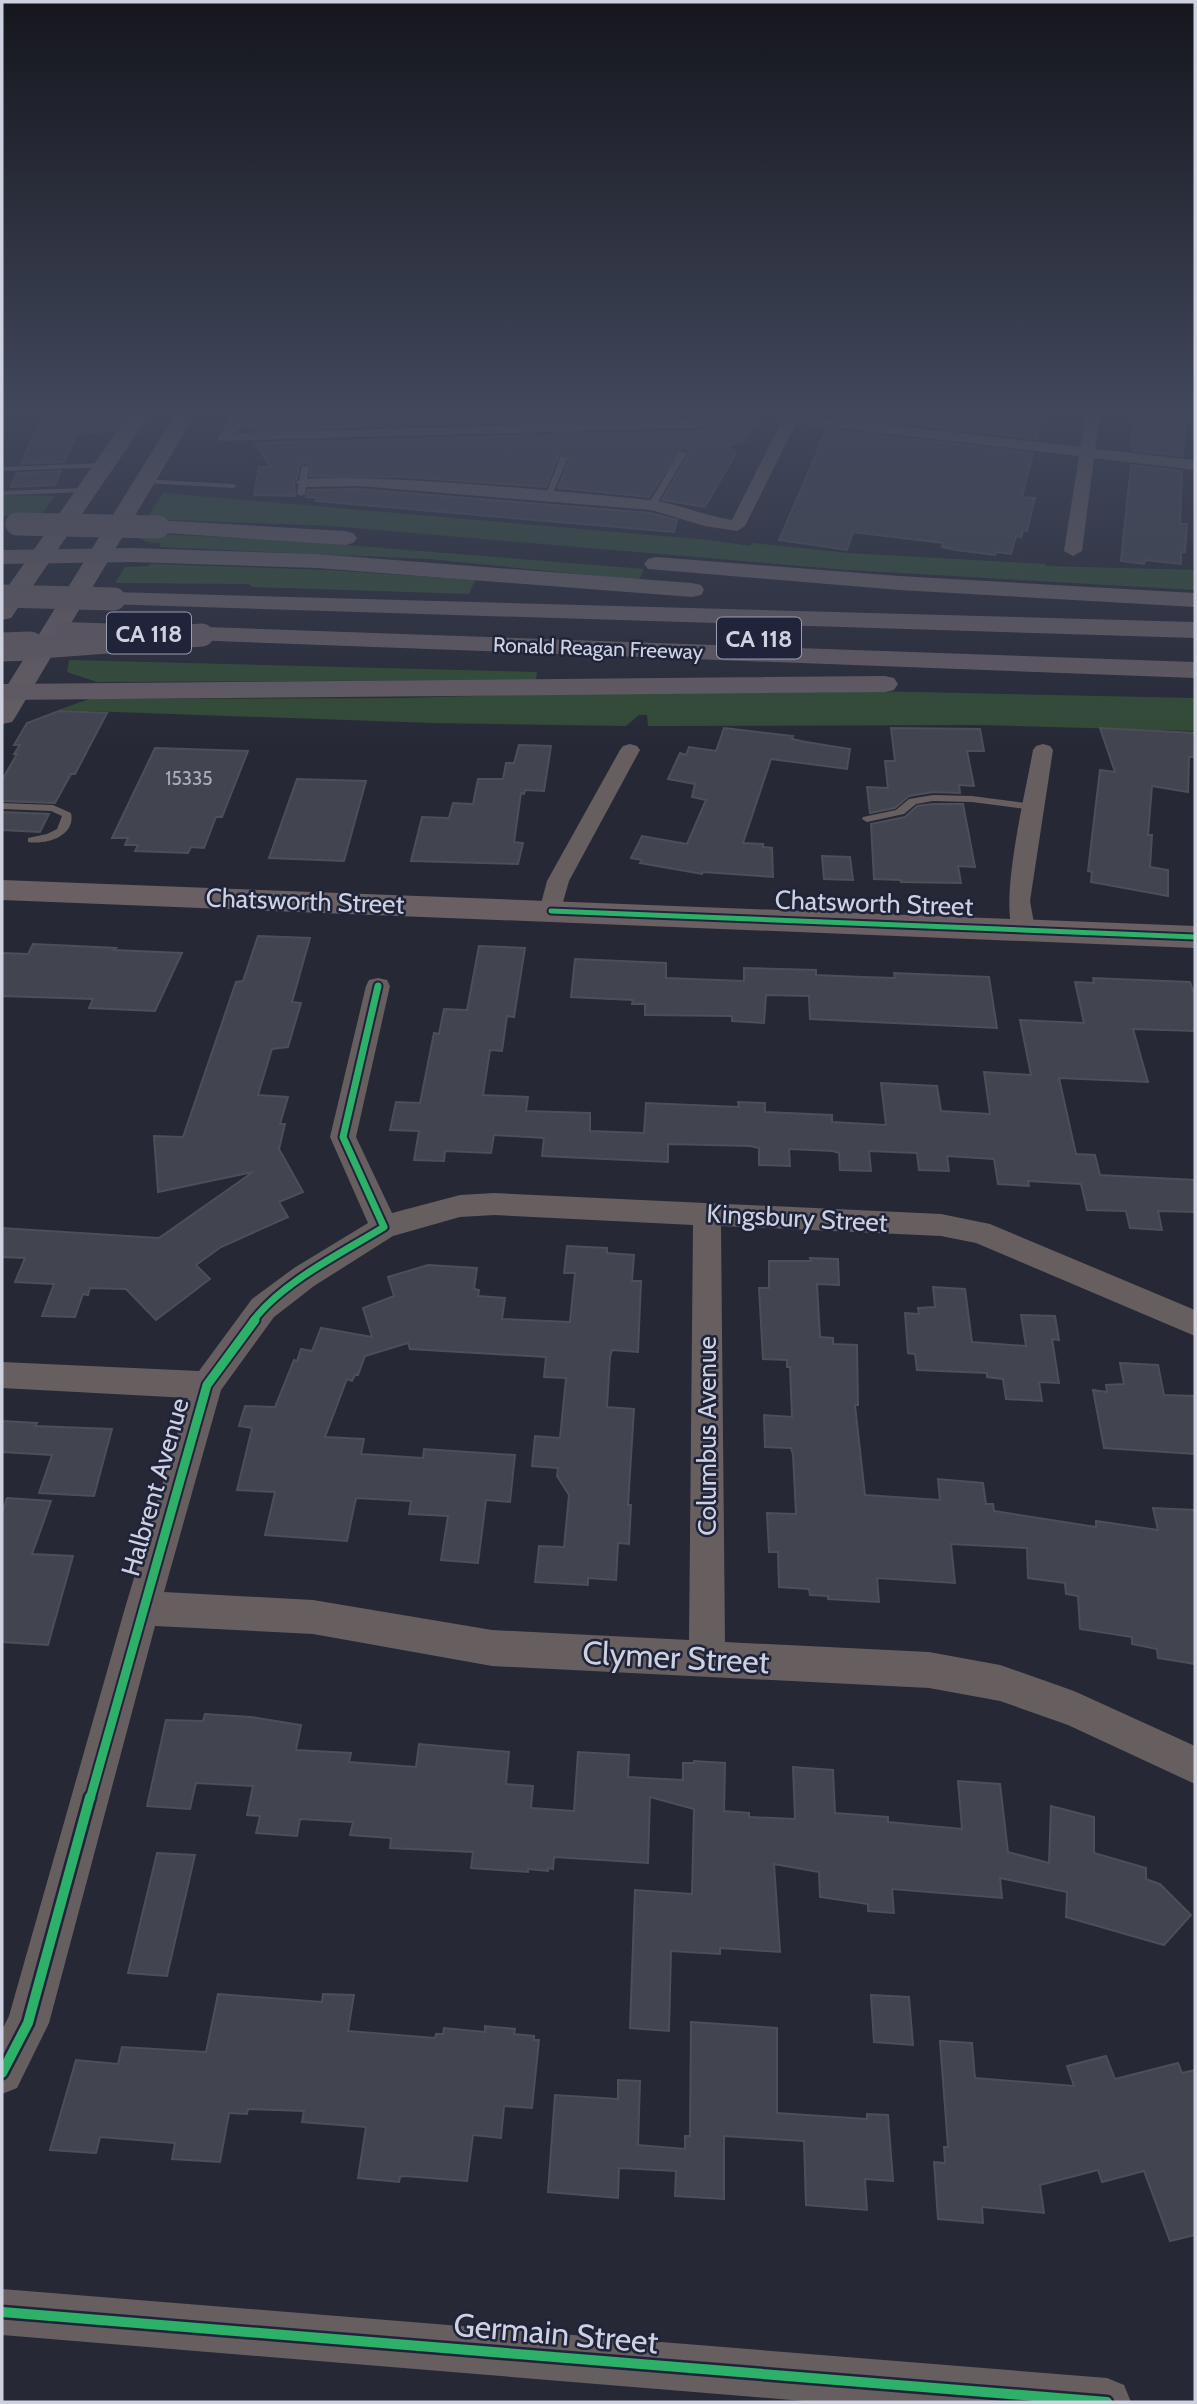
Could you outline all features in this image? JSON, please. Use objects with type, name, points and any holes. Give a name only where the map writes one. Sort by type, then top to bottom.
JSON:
[{"type":"highway","points":[[68,525],[158,527],[364,539]]},
{"type":"highway","points":[[2,556],[99,556],[387,566],[924,608],[1039,625]]},
{"type":"highway","points":[[634,562],[963,587],[1195,600]]},
{"type":"highway","name":"Ronald Reagan Freeway","points":[[2,596],[1195,630]]},
{"type":"highway","name":"CA 118","points":[[507,609],[557,625],[1195,645]]},
{"type":"highway","name":"CA 118","points":[[325,639],[387,626],[1195,652]]},
{"type":"highway","name":"Ronald Reagan Freeway","points":[[2,627],[1195,670]]},
{"type":"highway","points":[[2,647],[54,646],[202,635]]},
{"type":"highway","points":[[9,692],[906,684],[1032,664]]},
{"type":"main road","points":[[2,613],[62,525]]},
{"type":"main road","points":[[2,716],[9,692],[118,525]]},
{"type":"main road","name":"Chatsworth Street","points":[[2,890],[1195,937]]},
{"type":"street","points":[[1073,551],[1077,525]]},
{"type":"street","points":[[1023,929],[1019,901],[1043,750]]},
{"type":"street","points":[[551,911],[558,881],[629,751]]},
{"type":"street","points":[[378,986],[343,1137],[384,1227]]},
{"type":"street","name":"Kingsbury Street","points":[[384,1227],[420,1215],[471,1205],[707,1213],[941,1226],[980,1233],[1195,1323]]},
{"type":"street","name":"Columbus Avenue","points":[[707,1213],[707,1659]]},
{"type":"street","name":"Halbrent Avenue","points":[[2,2073],[28,2023],[142,1608],[207,1385],[264,1308],[303,1277],[384,1227]]},
{"type":"street","points":[[2,1376],[207,1385]]},
{"type":"street","name":"Clymer Street","points":[[142,1608],[313,1617],[492,1648],[929,1671],[1000,1684],[1074,1709],[1195,1765]]},
{"type":"street","name":"Germain Street","points":[[2,2312],[1107,2402]]},
{"type":"lane","points":[[867,819],[900,812],[914,801],[933,797],[1034,807]]},
{"type":"lane","points":[[2,806],[52,807],[67,815],[67,821],[58,833],[32,840]]},
{"type":"green space","points":[[310,525],[537,525],[848,553],[1046,564],[1045,566],[1195,570],[1195,590],[848,570]]},
{"type":"green space","points":[[154,534],[285,540],[644,569],[639,580],[429,559],[159,547],[161,543],[147,542],[140,538]]},
{"type":"green space","points":[[151,564],[327,570],[475,580],[469,594],[253,587],[249,584],[115,583],[125,567]]},
{"type":"green space","points":[[69,660],[537,672],[536,680],[97,682],[67,672]]},
{"type":"green space","points":[[659,691],[870,691],[1195,698],[1195,731],[979,725],[648,726],[647,715],[639,715],[626,726],[432,723],[58,710],[89,699],[402,698]]},
{"type":"building","points":[[595,525],[676,525],[674,532]]},
{"type":"building","points":[[785,525],[1028,525],[1021,537],[1016,536],[1011,554],[996,552],[995,555],[942,547],[943,543],[853,532],[847,550],[779,540]]},
{"type":"building","points":[[1125,525],[1187,525],[1185,552],[1181,552],[1181,564],[1145,560],[1144,564],[1121,561]]},
{"type":"building","points":[[59,711],[107,713],[75,774],[71,774],[55,803],[2,801],[2,780],[17,754],[14,754],[20,745],[14,745],[27,723]]},
{"type":"building","points":[[724,728],[793,736],[792,739],[850,749],[847,769],[771,759],[743,843],[763,844],[763,847],[772,848],[773,877],[702,874],[640,863],[642,860],[631,858],[642,836],[687,844],[706,800],[692,797],[695,784],[668,779],[680,753],[686,755],[689,747],[716,751]]},
{"type":"building","points":[[891,728],[980,729],[984,751],[967,751],[974,786],[959,785],[960,793],[933,792],[909,796],[895,808],[870,813],[867,787],[888,788],[885,761],[895,761]]},
{"type":"building","points":[[1100,728],[1195,733],[1195,757],[1189,757],[1188,792],[1152,786],[1148,835],[1152,835],[1150,867],[1168,870],[1168,896],[1091,882],[1092,872],[1088,871],[1100,770],[1115,772]]},
{"type":"building","points":[[519,745],[551,746],[544,791],[525,790],[524,794],[521,793],[514,842],[523,843],[518,864],[411,861],[422,817],[449,818],[453,803],[473,804],[478,779],[503,779],[506,763],[514,763]]},
{"type":"building","points":[[155,748],[248,751],[222,817],[216,817],[204,848],[191,847],[188,853],[135,851],[138,845],[125,845],[128,838],[112,838]]},
{"type":"building","points":[[297,779],[366,781],[344,861],[269,858]]},
{"type":"building","points":[[963,804],[975,867],[958,866],[961,883],[874,879],[871,824],[905,817],[917,806]]},
{"type":"building","points":[[2,812],[49,814],[40,832],[2,830]]},
{"type":"building","points":[[822,856],[850,857],[853,880],[824,879]]},
{"type":"building","points":[[258,936],[310,938],[292,1002],[301,1003],[288,1047],[272,1049],[258,1095],[288,1097],[280,1124],[285,1124],[279,1149],[303,1192],[279,1202],[288,1217],[221,1247],[196,1265],[210,1279],[156,1320],[126,1289],[90,1288],[88,1295],[83,1294],[75,1317],[42,1316],[54,1284],[15,1282],[25,1258],[2,1257],[2,1228],[159,1238],[253,1172],[158,1192],[154,1136],[183,1137],[236,982],[243,981]]},
{"type":"building","points":[[33,944],[182,953],[155,1011],[89,1008],[93,999],[2,996],[2,953],[28,954]]},
{"type":"building","points":[[479,946],[525,948],[514,1017],[507,1016],[502,1051],[490,1050],[483,1095],[528,1097],[526,1111],[590,1113],[590,1131],[644,1133],[646,1103],[739,1107],[738,1102],[765,1103],[765,1112],[832,1115],[832,1122],[886,1125],[881,1083],[937,1086],[941,1111],[990,1114],[984,1072],[1031,1075],[1020,1020],[1084,1023],[1075,982],[1094,983],[1093,978],[1190,982],[1195,996],[1195,1031],[1133,1029],[1148,1082],[1059,1078],[1076,1154],[1095,1155],[1100,1175],[1195,1180],[1195,1212],[1158,1211],[1162,1230],[1130,1228],[1126,1211],[1087,1210],[1081,1184],[1028,1181],[1029,1186],[998,1184],[994,1159],[947,1156],[949,1171],[919,1170],[917,1153],[869,1151],[871,1171],[840,1170],[839,1153],[833,1151],[789,1149],[790,1166],[759,1165],[759,1148],[668,1144],[668,1162],[542,1156],[544,1138],[494,1135],[491,1153],[445,1151],[444,1161],[414,1160],[419,1131],[390,1130],[396,1102],[420,1103],[434,1033],[439,1034],[444,1009],[467,1010]]},
{"type":"building","points":[[575,959],[666,963],[666,978],[744,981],[744,968],[816,970],[816,975],[863,977],[895,978],[894,973],[989,977],[997,1028],[810,1019],[809,996],[766,995],[764,1023],[732,1021],[732,1016],[645,1015],[645,1004],[632,1004],[633,1000],[571,997]]},
{"type":"building","points":[[567,1246],[607,1248],[607,1253],[634,1255],[632,1281],[641,1281],[638,1352],[612,1350],[610,1357],[607,1407],[634,1409],[628,1505],[631,1505],[629,1544],[618,1543],[616,1580],[588,1578],[588,1585],[535,1582],[539,1546],[564,1547],[569,1495],[557,1476],[558,1468],[532,1466],[535,1436],[560,1438],[566,1378],[544,1377],[546,1357],[410,1349],[408,1343],[365,1356],[358,1375],[355,1375],[352,1381],[347,1379],[325,1437],[364,1439],[361,1454],[423,1458],[424,1449],[515,1455],[510,1502],[486,1500],[478,1563],[441,1560],[448,1516],[409,1514],[411,1501],[356,1498],[347,1541],[265,1535],[275,1492],[237,1490],[252,1428],[239,1426],[245,1406],[275,1407],[294,1360],[297,1361],[301,1349],[312,1351],[321,1328],[372,1337],[363,1308],[394,1296],[388,1277],[428,1265],[477,1268],[474,1289],[479,1290],[478,1296],[505,1298],[502,1319],[570,1322],[575,1273],[564,1273]]},
{"type":"building","points":[[810,1258],[838,1259],[839,1285],[817,1284],[820,1337],[833,1338],[833,1344],[857,1345],[858,1405],[855,1405],[865,1495],[940,1500],[938,1479],[983,1483],[986,1504],[993,1504],[994,1511],[1096,1527],[1096,1521],[1158,1530],[1153,1508],[1195,1510],[1195,1664],[1158,1658],[1157,1649],[1132,1644],[1132,1637],[1080,1629],[1078,1596],[1066,1594],[1065,1583],[1028,1578],[1027,1548],[951,1544],[955,1583],[877,1578],[879,1602],[828,1599],[828,1596],[810,1595],[809,1589],[779,1587],[778,1552],[769,1552],[767,1513],[796,1514],[793,1455],[791,1448],[765,1447],[764,1415],[792,1417],[790,1367],[787,1367],[787,1360],[763,1359],[759,1288],[769,1288],[769,1261],[811,1261]]},
{"type":"building","points":[[933,1287],[965,1289],[972,1342],[1026,1346],[1021,1315],[1055,1316],[1059,1340],[1052,1339],[1059,1383],[1039,1382],[1042,1401],[1006,1399],[1003,1379],[987,1377],[987,1373],[917,1370],[915,1354],[908,1353],[905,1313],[919,1314],[918,1308],[935,1307]]},
{"type":"building","points":[[1120,1363],[1158,1365],[1164,1395],[1195,1396],[1195,1454],[1104,1448],[1093,1390],[1107,1392],[1106,1385],[1124,1384]]},
{"type":"building","points":[[2,1421],[37,1423],[35,1426],[112,1429],[94,1496],[39,1493],[52,1455],[2,1452]]},
{"type":"building","points":[[7,1498],[51,1501],[32,1554],[73,1556],[48,1645],[2,1642],[2,1513]]},
{"type":"building","points":[[205,1714],[251,1717],[301,1725],[296,1750],[351,1753],[349,1762],[416,1767],[419,1744],[509,1752],[506,1784],[533,1786],[531,1808],[574,1811],[578,1752],[629,1755],[628,1777],[683,1780],[683,1763],[725,1763],[724,1811],[749,1813],[749,1817],[795,1819],[793,1767],[833,1770],[835,1813],[888,1817],[888,1822],[962,1829],[958,1781],[1000,1784],[1008,1852],[1049,1863],[1051,1806],[1094,1817],[1094,1853],[1146,1868],[1146,1879],[1160,1884],[1191,1915],[1164,1945],[1066,1917],[1067,1892],[1000,1878],[1002,1898],[892,1889],[894,1913],[868,1911],[868,1904],[820,1897],[819,1872],[774,1864],[780,1952],[720,1948],[720,1954],[671,1951],[669,2031],[630,2028],[635,1890],[692,1894],[694,1809],[650,1797],[648,1863],[554,1857],[553,1869],[528,1869],[528,1872],[471,1868],[473,1852],[390,1848],[391,1838],[350,1835],[353,1822],[300,1819],[297,1836],[256,1833],[260,1816],[247,1815],[253,1786],[196,1783],[190,1809],[147,1806],[166,1720],[203,1721]]},
{"type":"building","points":[[157,1853],[195,1855],[167,1976],[128,1973]]},
{"type":"building","points":[[218,1994],[322,2002],[323,1994],[354,1995],[348,2031],[435,2038],[436,2034],[443,2034],[444,2028],[485,2032],[485,2026],[515,2029],[514,2034],[534,2036],[534,2040],[539,2040],[532,2108],[504,2106],[501,2138],[473,2135],[467,2181],[404,2176],[400,2177],[399,2182],[358,2178],[366,2127],[302,2122],[304,2111],[248,2109],[247,2114],[229,2113],[220,2162],[172,2159],[175,2143],[100,2137],[96,2153],[50,2150],[76,2060],[118,2064],[122,2047],[206,2052]]},
{"type":"building","points":[[871,1995],[909,1997],[913,2045],[874,2042]]},
{"type":"building","points":[[691,2022],[777,2028],[777,2113],[867,2119],[867,2114],[888,2115],[893,2181],[865,2179],[867,2210],[806,2205],[804,2141],[724,2136],[724,2199],[675,2196],[676,2171],[619,2168],[618,2198],[548,2192],[555,2095],[618,2099],[618,2080],[640,2081],[638,2145],[685,2149],[685,2136],[690,2136]]},
{"type":"building","points":[[940,2041],[972,2043],[975,2078],[1074,2086],[1067,2066],[1106,2056],[1115,2079],[1178,2063],[1182,2073],[1195,2070],[1195,2235],[1170,2241],[1144,2171],[1102,2182],[1098,2170],[1040,2185],[1044,2213],[982,2207],[983,2223],[938,2219],[934,2162],[945,2163],[944,2147],[948,2147]]},
{"type":"cycle path","points":[[551,911],[1195,937]]},
{"type":"cycle path","points":[[2,2073],[28,2023],[142,1608],[207,1385],[263,1308],[304,1277],[384,1227],[343,1137],[378,986]]},
{"type":"cycle path","points":[[2,2312],[1107,2402]]}]
